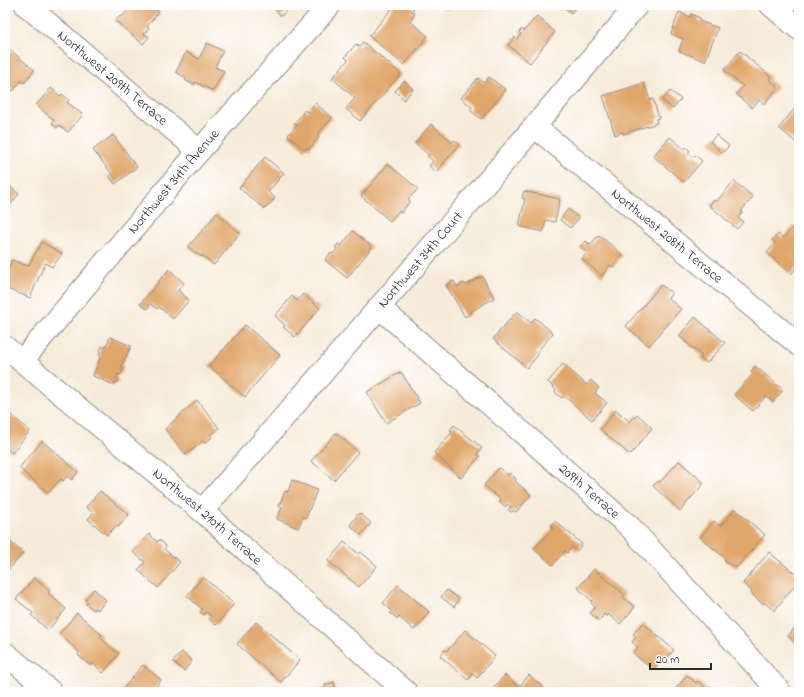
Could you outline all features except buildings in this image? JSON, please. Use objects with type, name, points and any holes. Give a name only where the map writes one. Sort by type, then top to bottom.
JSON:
[{"type":"street","name":"Northwest 209th Terrace","points":[[26,5],[199,151]]},
{"type":"street","name":"Northwest 34th Avenue","points":[[22,361],[199,151],[330,5]]},
{"type":"street","name":"Northwest 34th Court","points":[[202,511],[380,308],[637,5]]},
{"type":"street","points":[[771,5],[799,29]]},
{"type":"street","name":"Northwest 208th Terrace","points":[[535,127],[799,345]]},
{"type":"street","name":"209th Terrace","points":[[380,308],[630,527],[780,692]]},
{"type":"street","name":"Northwest 210th Terrace","points":[[5,347],[202,511],[405,692]]},
{"type":"street","points":[[5,653],[51,692]]}]
